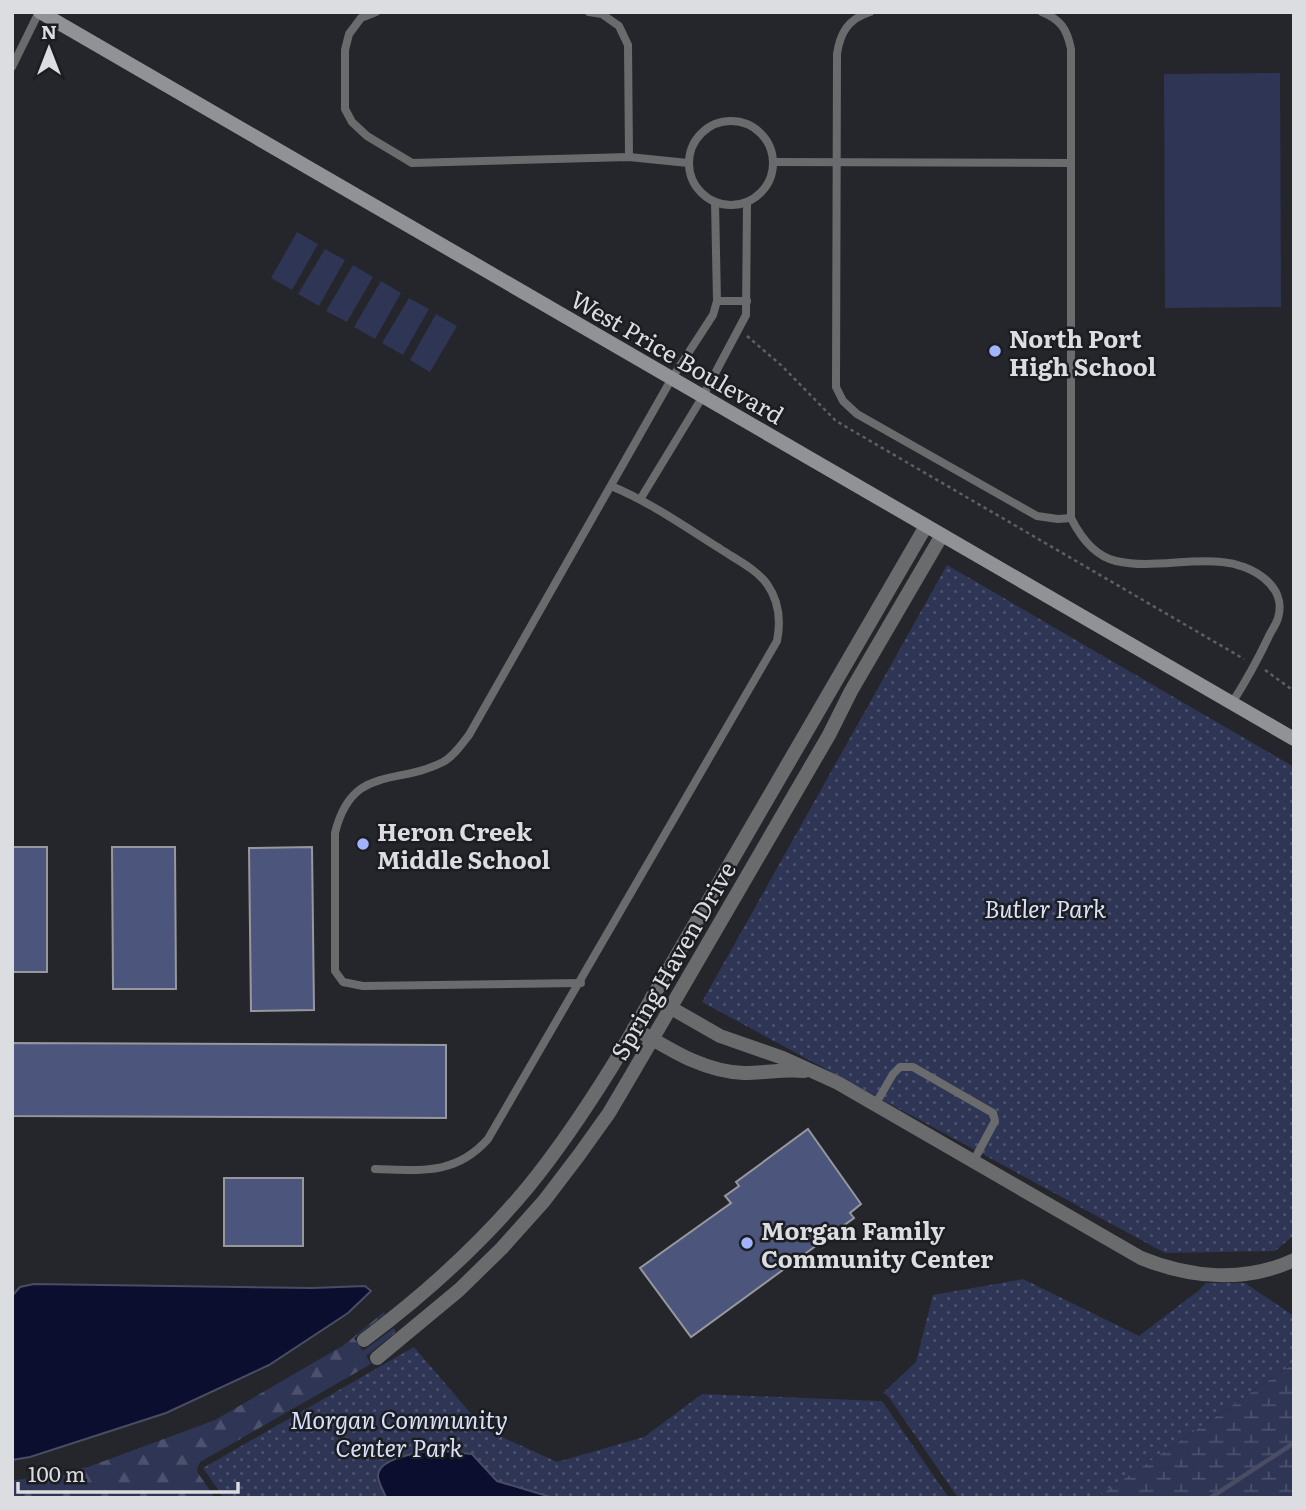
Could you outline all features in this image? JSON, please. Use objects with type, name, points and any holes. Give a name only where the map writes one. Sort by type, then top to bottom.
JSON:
[{"type":"street","name":"West Price Boulevard","points":[[39,12],[1294,739]]},
{"type":"street","name":"Spring Haven Drive","points":[[365,1340],[403,1310],[489,1230],[527,1187],[584,1110],[926,526]]},
{"type":"street","name":"Spring Haven Drive","points":[[377,1358],[459,1290],[502,1248],[544,1201],[609,1112],[830,735],[851,691],[942,535]]},
{"type":"street","points":[[652,997],[720,1036],[783,1058],[816,1073],[1141,1258],[1160,1266],[1203,1275],[1225,1276],[1265,1271],[1294,1260]]},
{"type":"street","points":[[634,1028],[713,1069],[743,1073],[781,1070],[816,1073]]},
{"type":"lane","points":[[12,67],[39,12]]},
{"type":"lane","points":[[376,12],[361,18],[349,34],[345,50],[345,109],[352,122],[367,136],[412,163],[629,157],[688,163]]},
{"type":"lane","points":[[589,12],[601,14],[619,26],[628,45],[629,157]]},
{"type":"lane","points":[[870,12],[848,23],[839,38],[837,54],[836,387],[843,401],[857,414],[1037,516],[1071,518]]},
{"type":"lane","points":[[1042,12],[1057,19],[1068,33],[1071,49],[1071,518],[1080,536],[1097,552],[1114,561],[1146,564],[1222,562],[1248,567],[1265,578],[1277,598],[1278,617],[1256,665],[1232,703]]},
{"type":"lane","points":[[730,121],[746,124],[760,133],[770,146],[773,162],[770,178],[761,192],[747,202],[731,205],[715,202],[701,193],[692,179],[688,163],[691,147],[700,134],[714,124],[730,121]]},
{"type":"lane","points":[[773,162],[1071,163]]},
{"type":"lane","points":[[581,983],[363,986],[343,982],[335,971],[333,848],[338,818],[357,793],[379,779],[444,762],[455,754],[469,735],[672,378],[713,315],[717,300],[715,202]]},
{"type":"lane","points":[[641,498],[703,396],[740,331],[746,315],[747,202]]},
{"type":"lane","points":[[717,300],[747,301]]},
{"type":"lane","points":[[375,1169],[445,1168],[475,1154],[488,1139],[772,653],[779,617],[773,594],[757,573],[641,498],[611,485]]},
{"type":"lane","points":[[875,1105],[900,1067],[913,1067],[993,1113],[995,1121],[973,1162]]},
{"type":"path","points":[[740,331],[782,366],[836,421],[1272,674],[1294,691]]},
{"type":"green space","points":[[1280,73],[1281,307],[1165,308],[1164,74]]},
{"type":"green space","points":[[297,232],[318,244],[292,290],[271,278]]},
{"type":"green space","points":[[325,249],[345,260],[319,306],[298,294]]},
{"type":"green space","points":[[353,265],[373,277],[347,322],[326,311]]},
{"type":"green space","points":[[381,281],[401,293],[375,339],[354,327]]},
{"type":"green space","points":[[409,298],[429,309],[403,355],[382,343]]},
{"type":"green space","points":[[436,314],[457,326],[430,372],[410,360]]},
{"type":"green space","name":"Butler Park","points":[[947,565],[1294,767],[1294,1235],[1275,1251],[1165,1253],[702,1002]]},
{"type":"green space","points":[[1023,1279],[1139,1336],[1206,1283],[1245,1283],[1294,1316],[1294,1363],[1096,1498],[958,1498],[888,1396],[883,1393],[916,1362],[933,1295]]},
{"type":"green space","points":[[384,1312],[385,1314],[354,1338],[363,1351],[394,1328],[396,1332],[366,1356],[371,1364],[200,1462],[198,1473],[215,1498],[12,1498],[12,1481],[88,1467],[215,1420],[344,1345]]},
{"type":"green space","name":"Morgan Community Center Park","points":[[414,1347],[484,1429],[557,1462],[644,1437],[702,1394],[882,1401],[949,1498],[224,1498],[203,1468]]},
{"type":"green space","points":[[1294,1363],[1294,1498],[1096,1498],[1290,1366]]},
{"type":"shaded area","points":[[34,1284],[312,1288],[365,1286],[371,1291],[348,1313],[269,1365],[166,1413],[30,1457],[12,1460],[12,1296],[20,1287]]},
{"type":"shaded area","points":[[432,1450],[472,1454],[497,1481],[554,1498],[386,1498],[378,1476],[384,1465],[400,1457]]},
{"type":"building","points":[[12,847],[47,847],[47,972],[12,972]]},
{"type":"building","points":[[112,847],[175,847],[176,989],[113,989]]},
{"type":"building","points":[[312,847],[314,1010],[251,1011],[249,848]]},
{"type":"building","points":[[12,1043],[446,1045],[446,1118],[12,1116]]},
{"type":"building","name":"Morgan Family Community Center","points":[[808,1129],[861,1204],[850,1213],[854,1218],[691,1337],[640,1268],[731,1203],[725,1196],[739,1186],[736,1182]]},
{"type":"building","points":[[224,1178],[303,1178],[303,1246],[224,1246]]},
{"type":"waterway","points":[[1210,1498],[1294,1443]]},
{"type":"place","name":"North Port High School","points":[[995,351]]},
{"type":"place","name":"Heron Creek Middle School","points":[[363,844]]},
{"type":"place","name":"Morgan Family Community Center","points":[[747,1243]]}]
